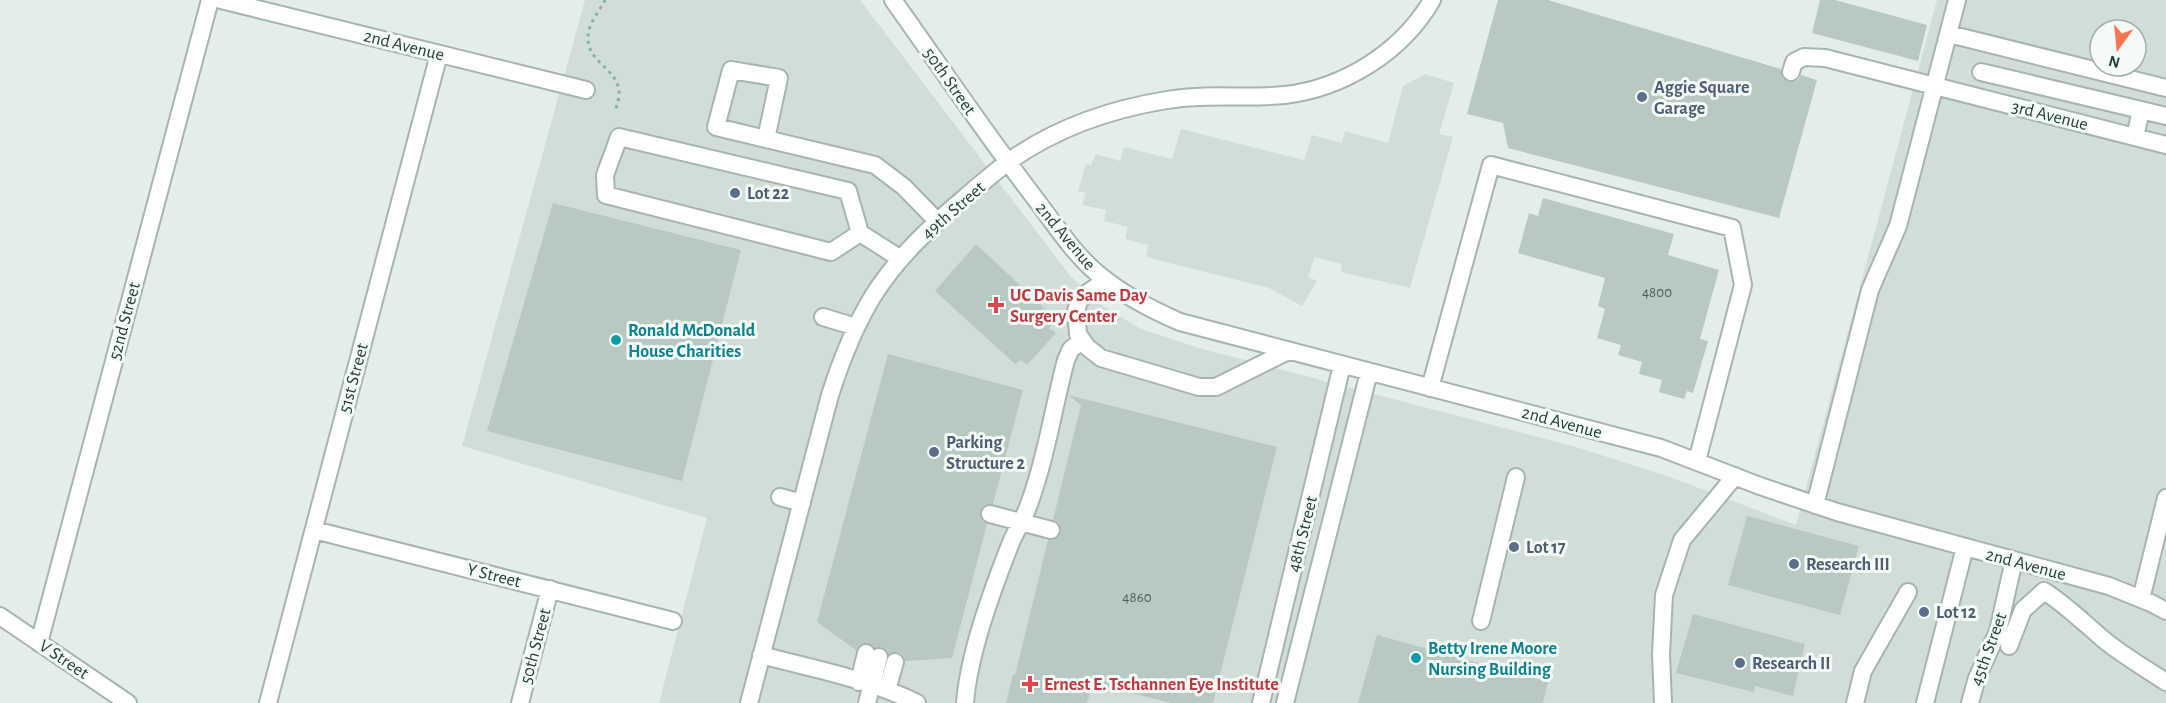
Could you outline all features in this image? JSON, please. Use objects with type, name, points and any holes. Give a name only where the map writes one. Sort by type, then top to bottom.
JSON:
[{"type":"street","name":"52nd Street","points":[[39,642],[210,0]]},
{"type":"street","name":"2nd Avenue","points":[[221,0],[586,90]]},
{"type":"street","name":"50th Street","points":[[893,0],[1008,162]]},
{"type":"street","name":"49th Street","points":[[749,703],[841,361],[856,327],[874,296],[901,259],[937,222],[1008,162],[1064,130],[1134,106],[1195,96],[1285,95],[1329,84],[1358,71],[1384,54],[1410,30],[1432,0]]},
{"type":"street","points":[[1815,505],[1870,290],[1898,226],[1957,0]]},
{"type":"street","points":[[1949,33],[2166,88]]},
{"type":"street","name":"51st Street","points":[[268,703],[439,54]]},
{"type":"street","name":"3rd Avenue","points":[[1791,72],[1794,62],[1804,57],[1825,58],[2166,145]]},
{"type":"street","points":[[766,139],[779,78],[731,70],[716,127],[766,139],[875,165],[903,187],[937,222]]},
{"type":"street","points":[[1981,72],[2166,116]]},
{"type":"street","points":[[2135,137],[2141,110]]},
{"type":"street","points":[[860,233],[831,252],[606,195],[605,175],[619,137],[848,191],[860,233],[901,259]]},
{"type":"street","name":"2nd Avenue","points":[[1008,162],[1073,248],[1106,280],[1150,309],[1180,322],[1661,448],[1815,505],[2109,586],[2166,611]]},
{"type":"street","points":[[1430,388],[1491,165],[1732,228],[1743,285],[1697,461]]},
{"type":"street","points":[[1106,280],[1079,301],[1075,322],[1082,341],[1101,357],[1200,387],[1216,387],[1288,351]]},
{"type":"street","points":[[823,317],[856,327]]},
{"type":"street","points":[[965,703],[968,673],[992,594],[1028,508],[1049,439],[1066,360],[1071,349],[1082,341]]},
{"type":"street","name":"48th Street","points":[[1261,703],[1342,365]]},
{"type":"street","name":"48th Street","points":[[1285,703],[1369,372]]},
{"type":"street","points":[[1663,703],[1661,654],[1664,595],[1682,540],[1735,476]]},
{"type":"street","points":[[1481,621],[1516,477]]},
{"type":"street","points":[[780,497],[802,503]]},
{"type":"street","points":[[2140,599],[2166,498]]},
{"type":"street","points":[[990,514],[1051,530]]},
{"type":"street","name":"Y Street","points":[[314,530],[673,621]]},
{"type":"street","points":[[1925,703],[1965,547]]},
{"type":"street","name":"45th Street","points":[[1970,703],[1977,678],[1998,631],[2014,560]]},
{"type":"street","name":"50th Street","points":[[520,703],[550,589]]},
{"type":"street","points":[[2009,646],[2023,610],[2044,591],[2063,604],[2111,645],[2166,682]]},
{"type":"street","points":[[1855,703],[1863,671],[1908,592]]},
{"type":"street","name":"V Street","points":[[0,616],[128,703]]},
{"type":"street","points":[[761,655],[872,686],[917,703]]},
{"type":"street","points":[[867,703],[880,658]]},
{"type":"path","points":[[605,0],[591,25],[589,44],[591,53],[616,77],[620,99],[615,110]]},
{"type":"shaded area","points":[[585,0],[860,0],[1071,277],[1103,306],[1141,329],[1199,348],[1576,447],[1670,477],[1796,525],[1937,0],[2166,0],[2166,703],[659,703],[707,518],[462,446]]},
{"type":"shaded area","points":[[1425,74],[1454,83],[1439,134],[1453,137],[1410,288],[1341,272],[1342,264],[1315,257],[1308,277],[1317,281],[1302,306],[1269,288],[1146,257],[1148,245],[1125,239],[1128,227],[1104,221],[1106,210],[1082,205],[1086,193],[1078,191],[1086,164],[1091,165],[1096,154],[1120,161],[1124,147],[1172,159],[1181,129],[1304,160],[1312,135],[1342,143],[1345,131],[1388,143],[1403,86]]},
{"type":"building","name":"Aggie Square Garage","points":[[1498,0],[1548,0],[1781,69],[1783,79],[1789,82],[1798,80],[1801,75],[1817,80],[1779,218],[1508,148],[1503,123],[1467,114]]},
{"type":"building","points":[[1820,0],[1835,0],[1927,25],[1918,61],[1812,33]]},
{"type":"building","points":[[1543,198],[1674,234],[1668,255],[1719,270],[1700,339],[1708,341],[1693,393],[1687,391],[1684,399],[1659,392],[1662,380],[1639,374],[1642,362],[1618,355],[1621,345],[1597,338],[1605,309],[1598,306],[1605,278],[1518,253],[1529,213],[1538,216]]},
{"type":"building","name":"Ronald McDonald House Charities","points":[[553,203],[741,250],[682,481],[487,431]]},
{"type":"building","name":"UC Davis Same Day Surgery Center","points":[[976,244],[1056,319],[1049,328],[1056,333],[1027,365],[1021,360],[1015,364],[935,291]]},
{"type":"building","name":"Parking Structure 2","points":[[888,354],[1023,390],[993,504],[983,506],[980,512],[982,521],[987,524],[952,658],[905,661],[903,655],[898,652],[889,654],[882,647],[875,648],[868,643],[862,643],[856,650],[817,622]]},
{"type":"building","points":[[1068,395],[1277,447],[1213,703],[1171,703],[1093,683],[1087,703],[1006,703],[1048,540],[1058,538],[1061,532],[1059,523],[1053,520],[1081,405]]},
{"type":"building","name":"Research III","points":[[1747,516],[1859,546],[1840,615],[1728,585]]},
{"type":"building","name":"Research II","points":[[1693,614],[1805,644],[1793,696],[1755,686],[1754,692],[1676,673]]},
{"type":"building","name":"Betty Irene Moore Nursing Building","points":[[1377,635],[1548,682],[1543,703],[1358,703]]},
{"type":"place","name":"Aggie Square Garage","points":[[1642,97]]},
{"type":"place","name":"Lot 22","points":[[735,193]]},
{"type":"place","name":"UC Davis Same Day Surgery Center","points":[[996,305]]},
{"type":"place","name":"Ronald McDonald House Charities","points":[[616,340]]},
{"type":"place","name":"Parking Structure 2","points":[[934,452]]},
{"type":"place","name":"Lot 17","points":[[1514,547]]},
{"type":"place","name":"Research III","points":[[1794,564]]},
{"type":"place","name":"Lot 12","points":[[1924,612]]},
{"type":"place","name":"Betty Irene Moore Nursing Building","points":[[1416,658]]},
{"type":"place","name":"Research II","points":[[1740,663]]},
{"type":"place","name":"Ernest E. Tschannen Eye Institute","points":[[1030,684]]}]
